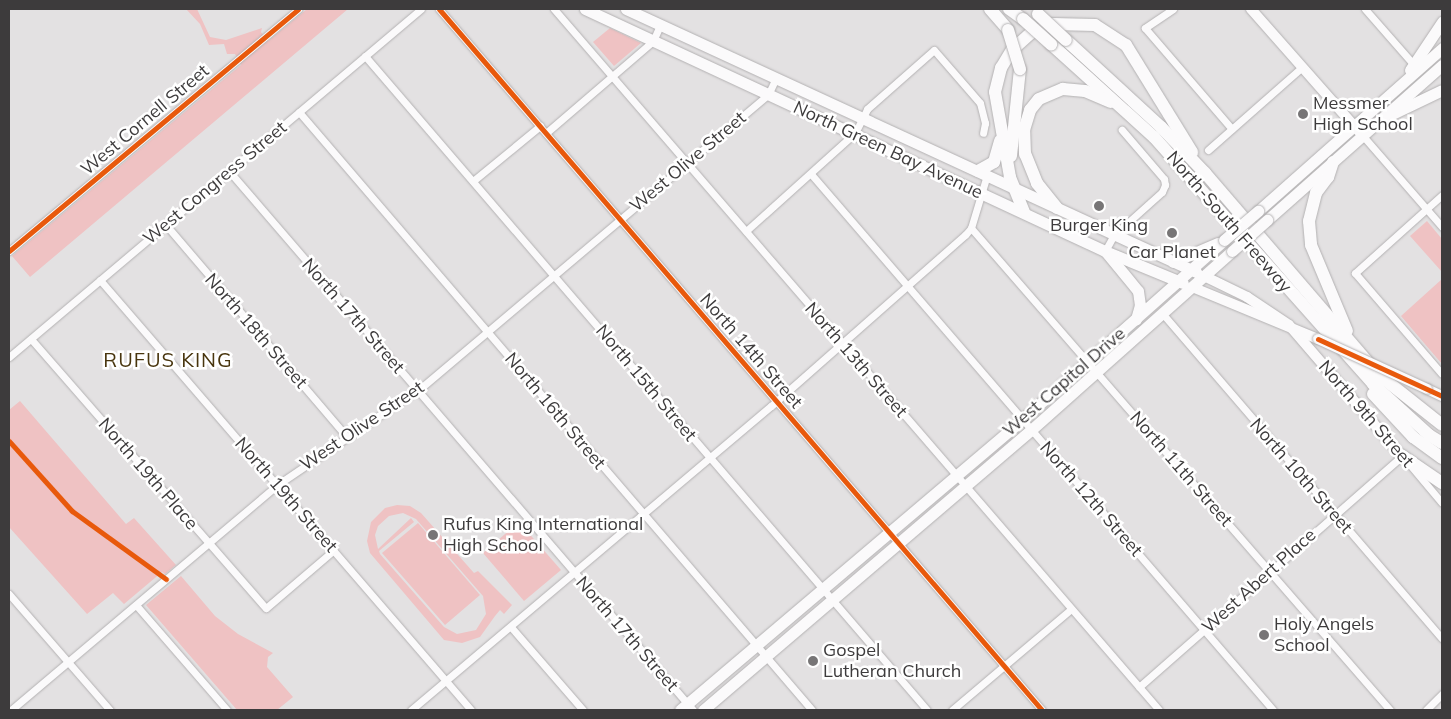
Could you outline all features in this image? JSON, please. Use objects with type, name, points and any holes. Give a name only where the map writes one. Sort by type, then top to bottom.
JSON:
[{"type":"highway","points":[[990,9],[1008,30],[1020,69],[1010,149],[1015,186]]},
{"type":"highway","name":"North-South Freeway","points":[[1009,9],[1023,18],[1122,107],[1224,215],[1305,310],[1373,384],[1429,436],[1442,442]]},
{"type":"highway","name":"North-South Freeway","points":[[1035,12],[1161,127],[1205,173],[1379,375],[1442,425]]},
{"type":"highway","points":[[1024,212],[1001,133],[995,92],[1002,68],[1012,50],[1031,34],[1053,24],[1095,25],[1118,38],[1134,54],[1205,173]]},
{"type":"highway","points":[[1057,208],[1037,183],[1024,154],[1024,130],[1030,110],[1050,92],[1074,88],[1122,107]]},
{"type":"highway","points":[[982,173],[994,162],[1001,133]]},
{"type":"highway","points":[[1333,162],[1311,206],[1311,245],[1353,345]]},
{"type":"highway","points":[[1305,310],[1413,437],[1442,458]]},
{"type":"highway","points":[[1401,455],[1442,483]]},
{"type":"main road","name":"North Green Bay Avenue","points":[[585,9],[1105,251],[1192,287]]},
{"type":"main road","name":"North Green Bay Avenue","points":[[626,9],[982,173],[1015,186],[1114,236],[1204,276]]},
{"type":"main road","points":[[1251,9],[1363,136]]},
{"type":"main road","points":[[1401,84],[1442,22]]},
{"type":"main road","name":"West Capitol Drive","points":[[687,708],[756,646],[1088,362],[1442,48]]},
{"type":"main road","name":"West Capitol Drive","points":[[703,710],[1031,430],[1442,65]]},
{"type":"main road","points":[[1382,119],[1442,90]]},
{"type":"main road","points":[[1173,262],[1224,240]]},
{"type":"main road","points":[[1105,251],[1138,291],[1140,305],[1136,319]]},
{"type":"main road","points":[[1204,276],[1246,297],[1289,325]]},
{"type":"main road","points":[[1192,287],[1289,325],[1442,396]]},
{"type":"main road","name":"North 9th Street","points":[[1289,325],[1401,455]]},
{"type":"street","name":"West Cornell Street","points":[[9,251],[298,9]]},
{"type":"street","name":"West Congress Street","points":[[9,357],[421,9]]},
{"type":"street","name":"North 14th Street","points":[[439,9],[1042,710]]},
{"type":"street","name":"North 13th Street","points":[[554,9],[1159,710]]},
{"type":"street","points":[[558,9],[564,20]]},
{"type":"street","points":[[1173,9],[1146,28],[1232,129]]},
{"type":"street","points":[[1365,9],[1414,65]]},
{"type":"street","points":[[546,133],[653,41],[660,25]]},
{"type":"street","points":[[746,231],[855,134],[861,117],[934,50],[980,103],[985,123],[983,133]]},
{"type":"street","name":"North 15th Street","points":[[365,56],[927,710]]},
{"type":"street","points":[[1208,150],[1302,67]]},
{"type":"street","name":"West Olive Street","points":[[11,710],[277,485],[417,390],[768,94],[776,78]]},
{"type":"street","name":"North 16th Street","points":[[299,112],[812,710]]},
{"type":"street","points":[[474,181],[540,126]]},
{"type":"street","points":[[1105,251],[1114,236],[1162,192],[1165,185],[1164,179],[1122,130]]},
{"type":"street","points":[[1363,136],[1442,227]]},
{"type":"street","name":"North 17th Street","points":[[229,171],[574,573],[687,708]]},
{"type":"street","points":[[411,710],[843,344],[971,228],[981,193],[982,173]]},
{"type":"street","name":"North 12th Street","points":[[811,174],[1273,710]]},
{"type":"street","points":[[1442,195],[1356,272],[1442,374]]},
{"type":"street","name":"North 18th Street","points":[[166,225],[347,437]]},
{"type":"street","name":"North 11th Street","points":[[971,228],[1390,710]]},
{"type":"street","name":"North 19th Street","points":[[100,280],[471,710]]},
{"type":"street","name":"North 10th Street","points":[[1162,313],[1442,638]]},
{"type":"street","name":"North 19th Place","points":[[31,339],[266,608],[334,550]]},
{"type":"street","name":"West Abert Place","points":[[1139,687],[1401,455]]},
{"type":"street","name":"North 9th Street","points":[[1401,455],[1442,503]]},
{"type":"street","points":[[9,594],[110,710]]},
{"type":"street","points":[[136,605],[227,710]]},
{"type":"street","points":[[952,710],[1071,609]]},
{"type":"street","points":[[511,627],[583,710]]},
{"type":"street","points":[[1426,710],[1442,694]]},
{"type":"shaded area","points":[[186,9],[197,9],[210,37],[226,40],[262,28],[261,32],[268,41],[307,9],[348,9],[30,277],[12,256],[241,65],[235,54],[227,54],[224,44],[209,45],[200,24]]},
{"type":"shaded area","points":[[610,28],[641,43],[614,66],[593,42]]},
{"type":"shaded area","points":[[1427,221],[1442,239],[1442,272],[1410,236]]},
{"type":"shaded area","points":[[1442,279],[1442,364],[1401,316]]},
{"type":"shaded area","points":[[20,401],[126,524],[134,518],[176,565],[165,574],[162,572],[124,604],[113,593],[87,614],[9,527],[9,410]]},
{"type":"shaded area","points":[[397,505],[410,506],[421,513],[474,573],[478,571],[512,605],[504,614],[500,610],[480,637],[462,643],[444,640],[370,553],[367,541],[371,522],[385,508]],"holes":[[[403,513],[416,519],[483,596],[486,614],[476,630],[457,634],[444,627],[380,554],[379,551],[414,522],[411,518],[378,549],[375,535],[378,526],[389,516]]]},
{"type":"shaded area","points":[[519,522],[561,570],[524,601],[483,553]]},
{"type":"shaded area","points":[[418,523],[480,595],[445,625],[382,553]]},
{"type":"shaded area","points":[[181,576],[215,616],[238,634],[273,653],[268,657],[267,667],[293,697],[277,710],[237,710],[146,605]]},
{"type":"cycle path","points":[[9,251],[298,9]]},
{"type":"cycle path","points":[[439,9],[1042,710]]},
{"type":"cycle path","points":[[1318,339],[1442,396]]},
{"type":"cycle path","points":[[9,441],[72,511],[166,579]]},
{"type":"place","name":"Messmer High School","points":[[1303,114]]},
{"type":"place","name":"Burger King","points":[[1099,206]]},
{"type":"place","name":"Car Planet","points":[[1172,233]]},
{"type":"place","name":"Rufus King International High School","points":[[433,535]]},
{"type":"place","name":"Holy Angels School","points":[[1264,635]]},
{"type":"place","name":"Gospel Lutheran Church","points":[[813,661]]},
{"type":"district","name":"RUFUS KING","points":[[168,359]]}]
